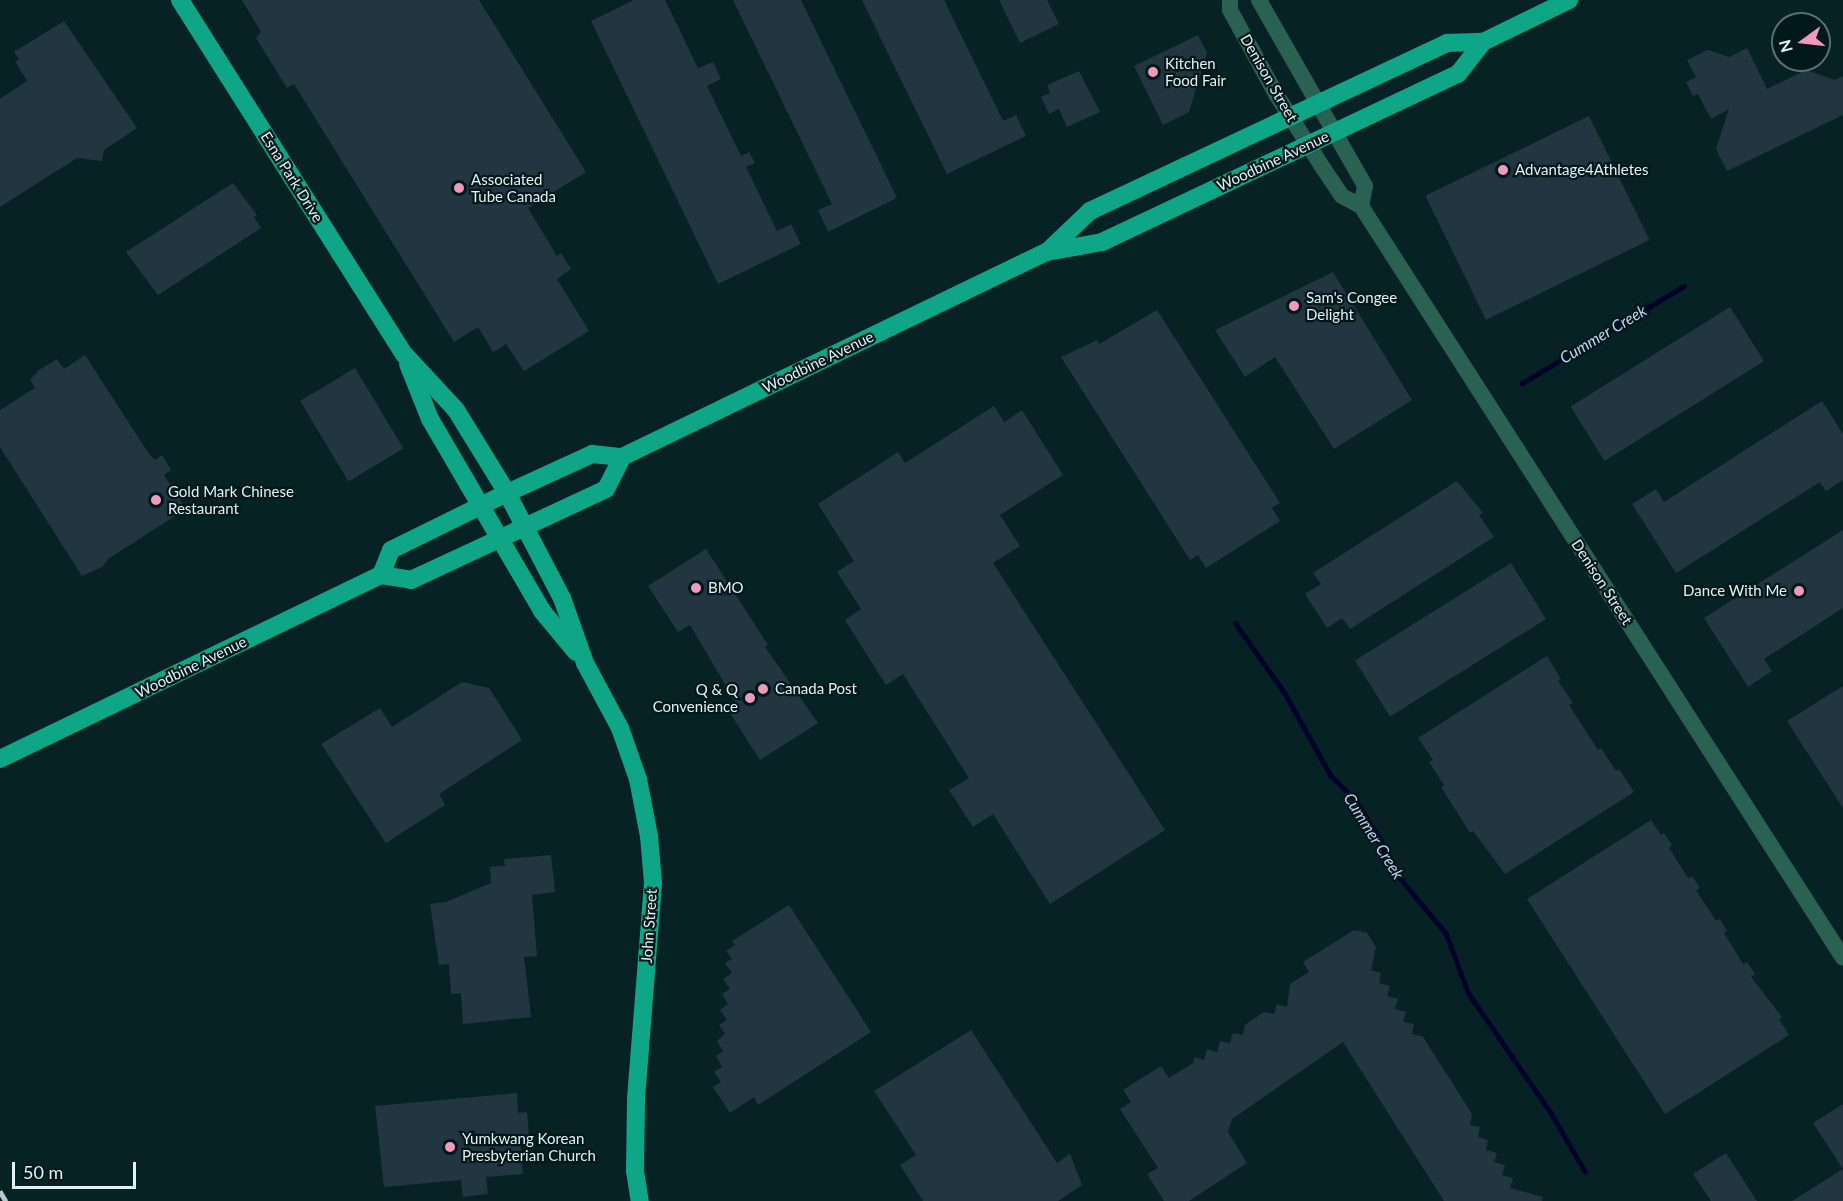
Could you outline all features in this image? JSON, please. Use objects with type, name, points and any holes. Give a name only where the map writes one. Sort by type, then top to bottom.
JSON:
[{"type":"main road","name":"Esna Park Drive","points":[[180,0],[404,354],[430,419],[482,506]]},
{"type":"main road","name":"Woodbine Avenue","points":[[1047,252],[1090,210],[1447,43],[1483,42],[1569,0]]},
{"type":"main road","name":"Woodbine Avenue","points":[[622,457],[1047,252],[1102,242],[1458,74],[1483,42]]},
{"type":"main road","name":"Esna Park Drive","points":[[404,354],[456,410],[507,493]]},
{"type":"main road","points":[[592,454],[622,457],[606,489],[411,580],[381,575],[391,550],[507,493],[592,454]]},
{"type":"main road","name":"John Street","points":[[507,493],[562,598],[585,663],[620,728],[638,779],[649,836],[652,883],[636,1100],[635,1171],[640,1201]]},
{"type":"main road","name":"John Street","points":[[482,506],[542,610],[585,663]]},
{"type":"main road","name":"Woodbine Avenue","points":[[0,759],[381,575]]},
{"type":"street","name":"Denison Street","points":[[1230,0],[1230,10],[1308,144],[1342,196],[1361,206],[1843,958]]},
{"type":"street","name":"Denison Street","points":[[1259,0],[1319,101],[1365,186],[1361,206]]},
{"type":"building","name":"Associated Tube Canada","points":[[242,0],[479,0],[586,172],[528,208],[557,256],[561,253],[571,269],[557,279],[589,331],[524,371],[506,344],[493,352],[478,327],[454,342],[294,84],[287,88],[256,38],[261,32]]},
{"type":"building","points":[[634,0],[665,0],[698,68],[713,62],[721,79],[707,86],[741,156],[749,152],[755,163],[746,167],[777,231],[791,224],[801,244],[718,284],[591,21]]},
{"type":"building","points":[[733,0],[801,0],[897,198],[828,232],[818,210],[832,204]]},
{"type":"building","points":[[862,0],[944,0],[1003,121],[1016,115],[1026,136],[947,174]]},
{"type":"building","points":[[999,0],[1047,0],[1059,24],[1020,43]]},
{"type":"building","points":[[64,21],[137,128],[104,150],[102,161],[77,158],[0,207],[0,99],[27,81],[15,61],[19,59],[14,52]]},
{"type":"building","points":[[1198,35],[1207,53],[1189,112],[1163,125],[1134,66]]},
{"type":"building","points":[[1747,48],[1767,89],[1802,72],[1812,72],[1835,80],[1843,76],[1843,115],[1727,171],[1716,149],[1729,109],[1711,119],[1698,94],[1693,96],[1686,82],[1696,77],[1687,60],[1708,50],[1729,57]]},
{"type":"building","points":[[1079,71],[1100,112],[1067,127],[1059,109],[1049,114],[1041,97],[1050,93],[1047,85]]},
{"type":"building","points":[[1589,116],[1649,240],[1486,320],[1425,196]]},
{"type":"building","points":[[233,183],[257,215],[254,217],[261,228],[158,295],[126,252]]},
{"type":"building","points":[[1333,272],[1412,400],[1334,449],[1275,357],[1245,377],[1215,330]]},
{"type":"building","points":[[1730,307],[1764,361],[1604,461],[1571,407]]},
{"type":"building","points":[[1157,310],[1280,503],[1272,508],[1280,521],[1206,568],[1198,555],[1190,560],[1061,357],[1097,340],[1099,344]]},
{"type":"building","points":[[85,355],[149,454],[155,460],[162,455],[171,470],[164,475],[186,509],[108,559],[102,567],[82,576],[0,447],[0,410],[35,388],[30,380],[39,370],[57,359],[64,369]]},
{"type":"building","points":[[355,368],[403,449],[349,482],[300,401]]},
{"type":"building","points":[[1822,401],[1843,434],[1843,480],[1826,491],[1820,482],[1676,573],[1632,504],[1656,489],[1664,502]]},
{"type":"building","points":[[994,406],[1004,422],[1022,410],[1063,475],[1000,515],[1020,546],[993,563],[1165,830],[1050,904],[993,814],[973,827],[949,790],[969,778],[903,674],[886,685],[845,620],[861,609],[837,572],[854,561],[818,504],[898,452],[905,463]]},
{"type":"building","points":[[1457,481],[1483,513],[1479,515],[1494,537],[1350,629],[1342,618],[1327,628],[1305,594],[1321,584],[1313,573]]},
{"type":"building","points":[[1843,530],[1843,608],[1764,659],[1772,671],[1748,687],[1704,618]]},
{"type":"building","points":[[706,549],[768,645],[765,647],[818,723],[760,760],[730,713],[739,708],[690,625],[678,632],[648,586]]},
{"type":"building","points":[[1511,563],[1546,619],[1390,716],[1355,661]]},
{"type":"building","points":[[1547,656],[1561,679],[1558,681],[1573,703],[1569,705],[1598,750],[1601,748],[1616,771],[1619,769],[1634,792],[1505,874],[1473,831],[1470,833],[1441,787],[1444,785],[1429,762],[1433,760],[1418,738]]},
{"type":"building","points":[[462,682],[489,688],[522,740],[439,794],[445,805],[386,843],[321,744],[380,708],[392,727]]},
{"type":"building","points":[[1843,686],[1843,808],[1787,721]]},
{"type":"building","points":[[1651,820],[1661,835],[1664,833],[1672,845],[1669,848],[1688,878],[1692,876],[1700,888],[1696,890],[1716,921],[1720,919],[1727,931],[1724,933],[1743,964],[1747,962],[1755,974],[1751,977],[1782,1017],[1779,1019],[1789,1035],[1665,1114],[1527,899]]},
{"type":"building","points":[[551,855],[555,892],[532,895],[537,956],[524,957],[531,1017],[463,1024],[461,993],[451,994],[449,964],[439,965],[430,904],[446,902],[491,883],[490,867],[505,866],[504,859]]},
{"type":"building","points":[[789,905],[871,1032],[758,1105],[754,1097],[730,1113],[713,1087],[721,1082],[714,1072],[722,1067],[716,1056],[723,1051],[717,1041],[725,1034],[719,1025],[727,1020],[720,1010],[728,1004],[722,994],[730,989],[723,979],[732,973],[725,963],[732,959],[726,951],[735,945],[732,941]]},
{"type":"building","points":[[1354,930],[1367,933],[1376,947],[1371,970],[1381,973],[1379,983],[1390,986],[1387,996],[1398,999],[1395,1009],[1406,1012],[1403,1022],[1414,1024],[1412,1034],[1423,1037],[1472,1114],[1470,1125],[1480,1127],[1478,1137],[1488,1140],[1486,1150],[1497,1153],[1494,1162],[1505,1165],[1502,1175],[1513,1178],[1510,1188],[1543,1197],[1542,1201],[1444,1201],[1343,1042],[1232,1119],[1228,1132],[1247,1163],[1189,1201],[1164,1201],[1147,1174],[1158,1168],[1120,1109],[1131,1102],[1123,1090],[1161,1066],[1169,1078],[1193,1063],[1194,1057],[1204,1060],[1207,1049],[1217,1052],[1220,1041],[1230,1043],[1233,1033],[1243,1035],[1245,1025],[1264,1012],[1274,1014],[1277,1004],[1287,1007],[1290,984],[1309,972],[1303,962]]},
{"type":"building","points":[[971,1030],[1057,1163],[1070,1154],[1082,1185],[1058,1201],[923,1201],[900,1165],[916,1155],[874,1091]]},
{"type":"building","name":"Yumkwang Korean Presbyterian Church","points":[[517,1093],[518,1113],[527,1112],[529,1136],[520,1137],[523,1174],[486,1177],[488,1194],[463,1197],[461,1180],[384,1187],[375,1106]]},
{"type":"building","points":[[1843,1104],[1843,1169],[1813,1123]]},
{"type":"building","points":[[1726,1153],[1757,1201],[1711,1201],[1693,1174]]},
{"type":"building","points":[[1843,1169],[1843,1201],[1792,1201]]},
{"type":"waterway","name":"Cummer Creek","points":[[1522,383],[1684,286]]},
{"type":"waterway","name":"Cummer Creek","points":[[1235,623],[1285,694],[1330,775],[1354,798],[1381,841],[1389,865],[1446,934],[1468,993],[1550,1112],[1585,1172]]},
{"type":"railway","points":[[0,1191],[6,1201]]},
{"type":"place","name":"Kitchen Food Fair","points":[[1153,72]]},
{"type":"place","name":"Advantage4Athletes","points":[[1503,170]]},
{"type":"place","name":"Associated Tube Canada","points":[[459,188]]},
{"type":"place","name":"Sam's Congee Delight","points":[[1294,306]]},
{"type":"place","name":"Gold Mark Chinese Restaurant","points":[[156,500]]},
{"type":"place","name":"BMO","points":[[696,588]]},
{"type":"place","name":"Dance With Me","points":[[1799,591]]},
{"type":"place","name":"Canada Post","points":[[763,689]]},
{"type":"place","name":"Q & Q Convenience","points":[[750,698]]},
{"type":"place","name":"Yumkwang Korean Presbyterian Church","points":[[450,1147]]}]
